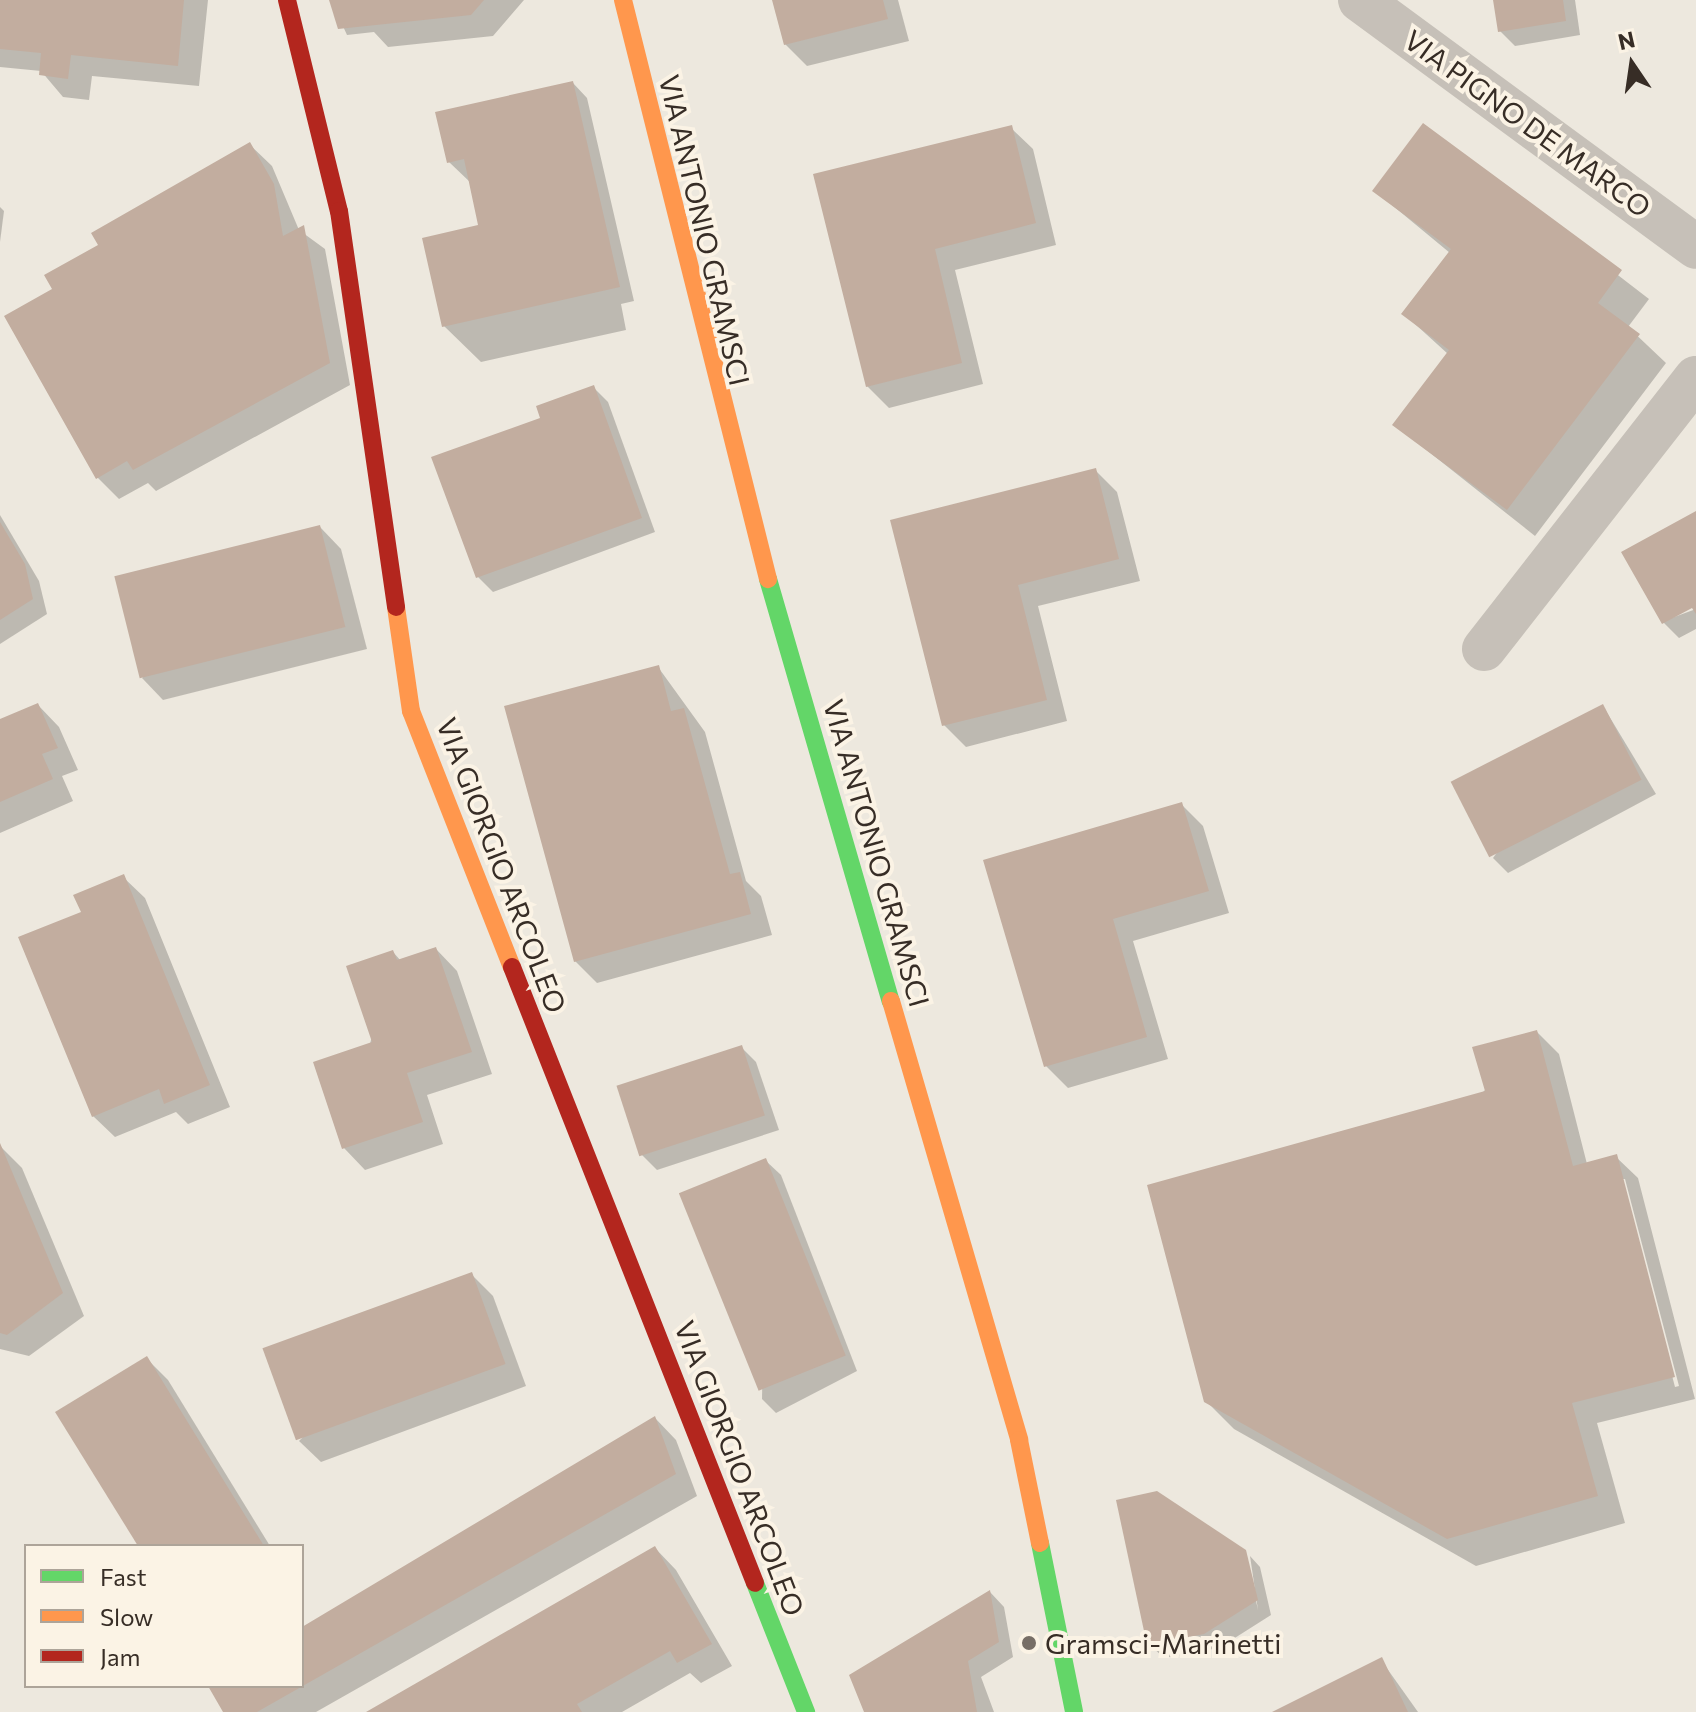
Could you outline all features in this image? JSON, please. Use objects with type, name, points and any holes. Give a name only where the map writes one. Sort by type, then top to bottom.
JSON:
[{"type":"street","name":"VIA GIORGIO ARCOLEO","points":[[287,0],[339,211],[411,711],[806,1712]]},
{"type":"street","name":"VIA PIGNO DE MARCO","points":[[1360,0],[1696,247]]},
{"type":"street","name":"VIA ANTONIO GRAMSCI","points":[[624,3],[727,438],[1019,1440],[1074,1712]]},
{"type":"street","points":[[1484,649],[1696,378]]},
{"type":"building","points":[[0,0],[184,0],[178,66],[71,55],[68,79],[39,75],[41,53],[0,49]]},
{"type":"building","points":[[329,0],[484,0],[471,15],[338,29]]},
{"type":"building","points":[[772,0],[883,0],[888,19],[784,45]]},
{"type":"building","points":[[1493,0],[1563,0],[1566,21],[1498,32]]},
{"type":"building","points":[[573,81],[620,287],[442,327],[422,238],[478,225],[464,159],[447,163],[435,112]]},
{"type":"building","points":[[1423,123],[1622,270],[1598,303],[1640,334],[1507,510],[1392,425],[1449,350],[1401,314],[1451,249],[1372,191]]},
{"type":"building","points":[[1012,125],[1036,223],[935,249],[962,363],[866,387],[813,174]]},
{"type":"building","points":[[250,142],[274,184],[283,236],[304,225],[330,363],[133,470],[127,461],[96,479],[4,316],[52,289],[44,275],[98,245],[91,233]]},
{"type":"building","points":[[594,385],[642,518],[476,578],[431,457],[540,418],[536,406]]},
{"type":"building","points":[[1096,468],[1119,559],[1018,585],[1047,700],[942,726],[890,520]]},
{"type":"building","points":[[1696,511],[1696,614],[1692,608],[1662,624],[1621,552]]},
{"type":"building","points":[[0,522],[25,564],[33,599],[0,620]]},
{"type":"building","points":[[320,525],[345,627],[140,678],[114,576]]},
{"type":"building","points":[[659,665],[671,711],[684,708],[730,874],[740,872],[751,914],[574,962],[504,706]]},
{"type":"building","points":[[38,703],[58,748],[42,754],[53,779],[0,802],[0,719]]},
{"type":"building","points":[[1603,704],[1642,780],[1489,857],[1451,782]]},
{"type":"building","points":[[1182,802],[1209,891],[1113,919],[1147,1037],[1044,1067],[983,860]]},
{"type":"building","points":[[124,874],[210,1085],[164,1104],[159,1089],[92,1117],[18,937],[81,912],[73,895]]},
{"type":"building","points":[[436,947],[472,1052],[407,1073],[423,1122],[342,1149],[313,1062],[372,1042],[346,966],[393,950],[397,960]]},
{"type":"building","points":[[1537,1030],[1573,1166],[1617,1154],[1675,1377],[1572,1403],[1598,1496],[1447,1539],[1204,1402],[1147,1185],[1485,1091],[1472,1047]]},
{"type":"building","points":[[742,1045],[765,1115],[639,1156],[616,1086]]},
{"type":"building","points":[[0,1143],[63,1293],[7,1335],[0,1333]]},
{"type":"building","points":[[766,1158],[846,1355],[759,1391],[679,1193]]},
{"type":"building","points":[[472,1272],[506,1364],[296,1440],[262,1348]]},
{"type":"building","points":[[147,1356],[263,1544],[137,1544],[55,1412]]},
{"type":"building","points":[[655,1416],[676,1474],[304,1685],[304,1626]]},
{"type":"building","points":[[1157,1491],[1246,1550],[1258,1600],[1204,1634],[1147,1645],[1116,1500]]},
{"type":"building","points":[[655,1546],[712,1644],[677,1663],[670,1651],[577,1704],[582,1712],[366,1712]]},
{"type":"building","points":[[990,1590],[999,1642],[968,1661],[977,1712],[864,1712],[849,1675]]},
{"type":"building","points":[[1382,1657],[1408,1712],[1272,1712]]},
{"type":"building","points":[[209,1688],[299,1688],[257,1712],[223,1712]]},
{"type":"traffic: fast","points":[[768,579],[891,1001]]},
{"type":"traffic: fast","points":[[1040,1543],[1074,1712]]},
{"type":"traffic: fast","points":[[755,1583],[806,1712]]},
{"type":"traffic: slow","points":[[623,0],[768,579]]},
{"type":"traffic: slow","points":[[396,607],[411,711],[512,967]]},
{"type":"traffic: slow","points":[[891,1001],[1019,1440],[1040,1543]]},
{"type":"traffic: jam","points":[[287,0],[339,211],[396,607]]},
{"type":"traffic: jam","points":[[512,967],[755,1583]]},
{"type":"place","name":"Gramsci-Marinetti","points":[[1029,1643]]}]
